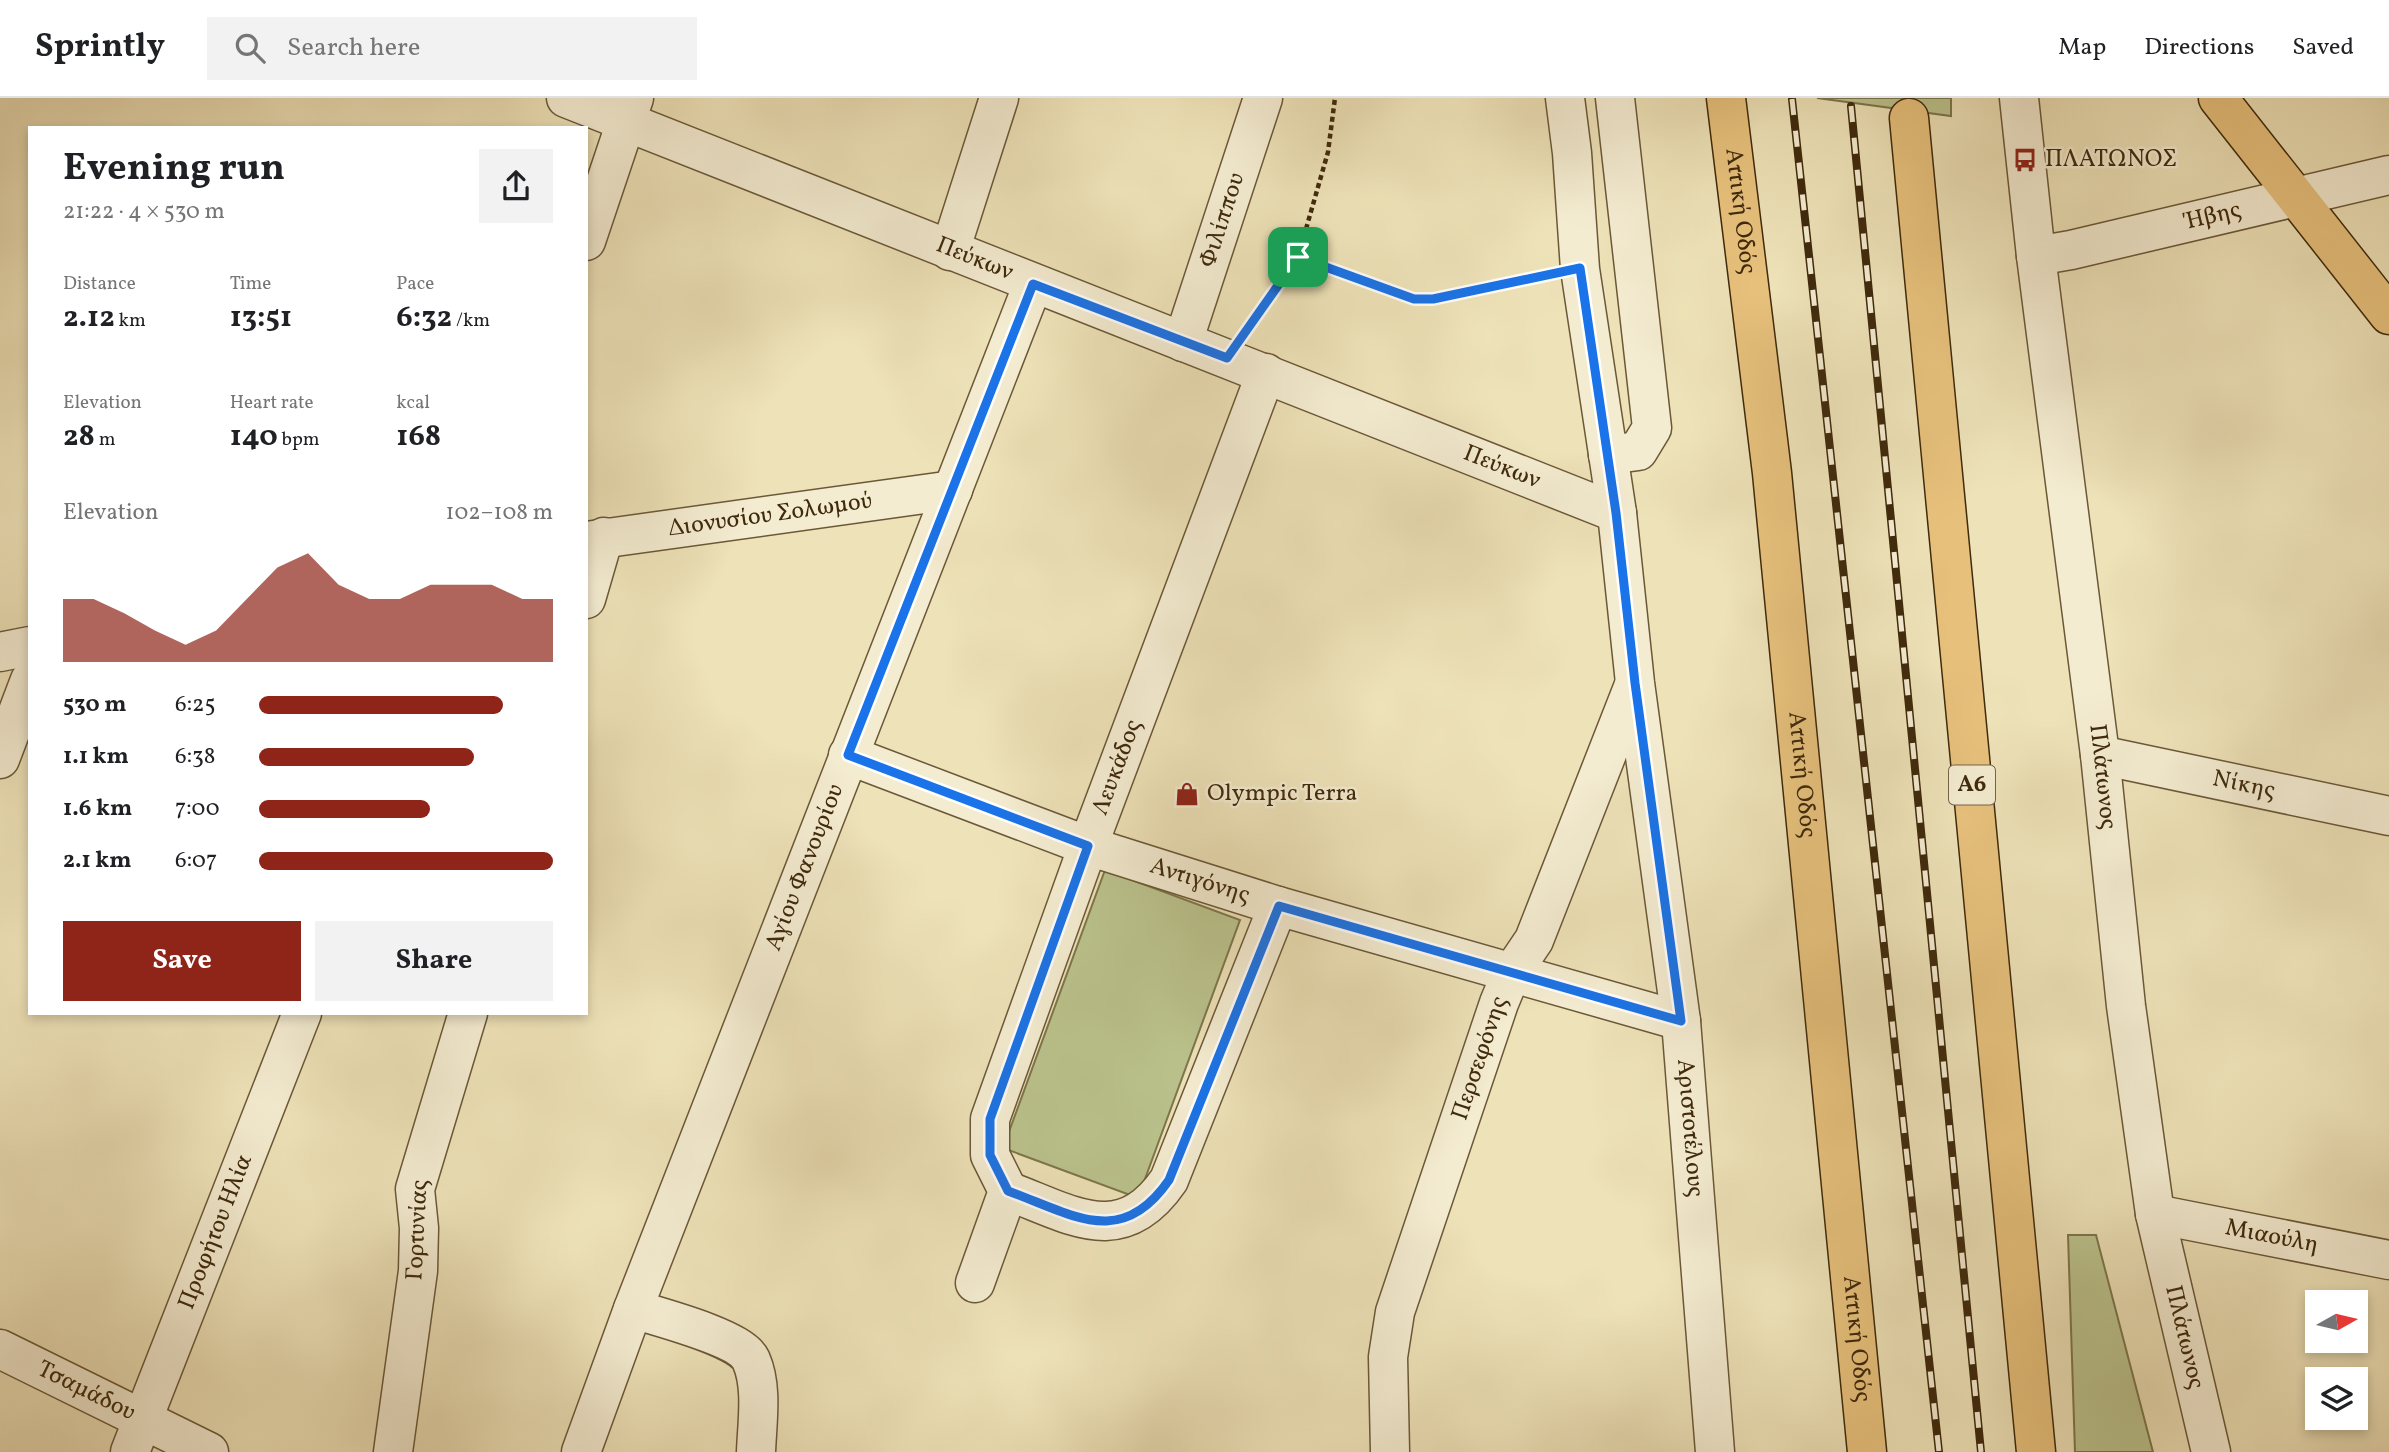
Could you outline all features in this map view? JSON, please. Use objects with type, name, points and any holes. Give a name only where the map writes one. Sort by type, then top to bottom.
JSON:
[{"type":"main road","name":"Αττική Οδός","points":[[1726,98],[1772,473],[1867,1452]]},
{"type":"main road","points":[[2218,98],[2389,315]]},
{"type":"main road","name":"Α6","points":[[1909,118],[2036,1452]]},
{"type":"street","name":"Πεύκων","points":[[566,98],[630,110],[950,251],[1266,373],[1616,513]]},
{"type":"street","points":[[950,251],[999,98]]},
{"type":"street","name":"Φιλίππου","points":[[1182,342],[1263,98]]},
{"type":"street","name":"Αριστοτέλους","points":[[1565,98],[1572,153],[1580,268],[1616,513],[1635,683],[1681,1021],[1715,1452]]},
{"type":"street","points":[[1608,455],[1637,451],[1652,428],[1615,98]]},
{"type":"street","name":"Πλάτωνος","points":[[2018,98],[2100,755],[2126,1006],[2155,1214],[2211,1452]]},
{"type":"street","points":[[588,235],[630,110]]},
{"type":"street","name":"Ήβης","points":[[2036,256],[2389,175]]},
{"type":"street","name":"Αγίου Φανουρίου","points":[[581,1452],[633,1309],[1033,284]]},
{"type":"street","name":"Λευκάδος","points":[[1008,1191],[990,1155],[990,1119],[1088,846],[1266,373]]},
{"type":"street","name":"Διονυσίου Σολωμού","points":[[595,539],[953,490]]},
{"type":"street","points":[[588,586],[595,539]]},
{"type":"street","points":[[0,652],[28,646]]},
{"type":"street","name":"Περσεφόνης","points":[[1390,1452],[1388,1357],[1395,1312],[1499,1003],[1511,974],[1534,940],[1635,683]]},
{"type":"street","points":[[0,759],[28,685]]},
{"type":"street","name":"Αντιγόνης","points":[[848,755],[1088,846],[1279,906],[1681,1021]]},
{"type":"street","name":"Νίκης","points":[[2100,755],[2389,816]]},
{"type":"street","points":[[975,1283],[1008,1191],[1089,1221],[1117,1222],[1137,1214],[1157,1198],[1169,1180],[1279,906]]},
{"type":"street","name":"Προφήτου Ηλία","points":[[137,1435],[301,1015]]},
{"type":"street","name":"Γορτυνίας","points":[[393,1452],[418,1271],[419,1228],[415,1189],[467,1015]]},
{"type":"street","name":"Μιαούλη","points":[[2155,1214],[2389,1260]]},
{"type":"street","points":[[633,1309],[734,1343],[750,1358],[758,1383],[756,1452]]},
{"type":"street","name":"Τσαμάδου","points":[[0,1349],[137,1435],[209,1452]]},
{"type":"path","points":[[1227,358],[1298,257],[1328,152],[1335,98]]},
{"type":"path","points":[[1298,257],[1414,299],[1433,299],[1580,268]]},
{"type":"green space","points":[[1817,98],[1951,98],[1951,116]]},
{"type":"green space","points":[[1105,870],[1240,920],[1138,1198],[1003,1148]]},
{"type":"green space","points":[[2068,1235],[2096,1235],[2153,1452],[2075,1452]]},
{"type":"railway","points":[[1792,99],[1939,1452]]},
{"type":"railway","points":[[1851,106],[1981,1452]]},
{"type":"place","name":"ΠΛΑΤΩΝΟΣ","points":[[2025,160]]},
{"type":"place","name":"Olympic Terra","points":[[1187,794]]},
{"type":"route","points":[[1298,257],[1414,299],[1433,299],[1580,268],[1616,513],[1635,683],[1681,1021],[1279,906],[1169,1180],[1157,1198],[1137,1214],[1117,1222],[1089,1221],[1008,1191],[990,1155],[990,1119],[1088,846],[848,755],[1033,284],[1227,358],[1298,257]]}]
